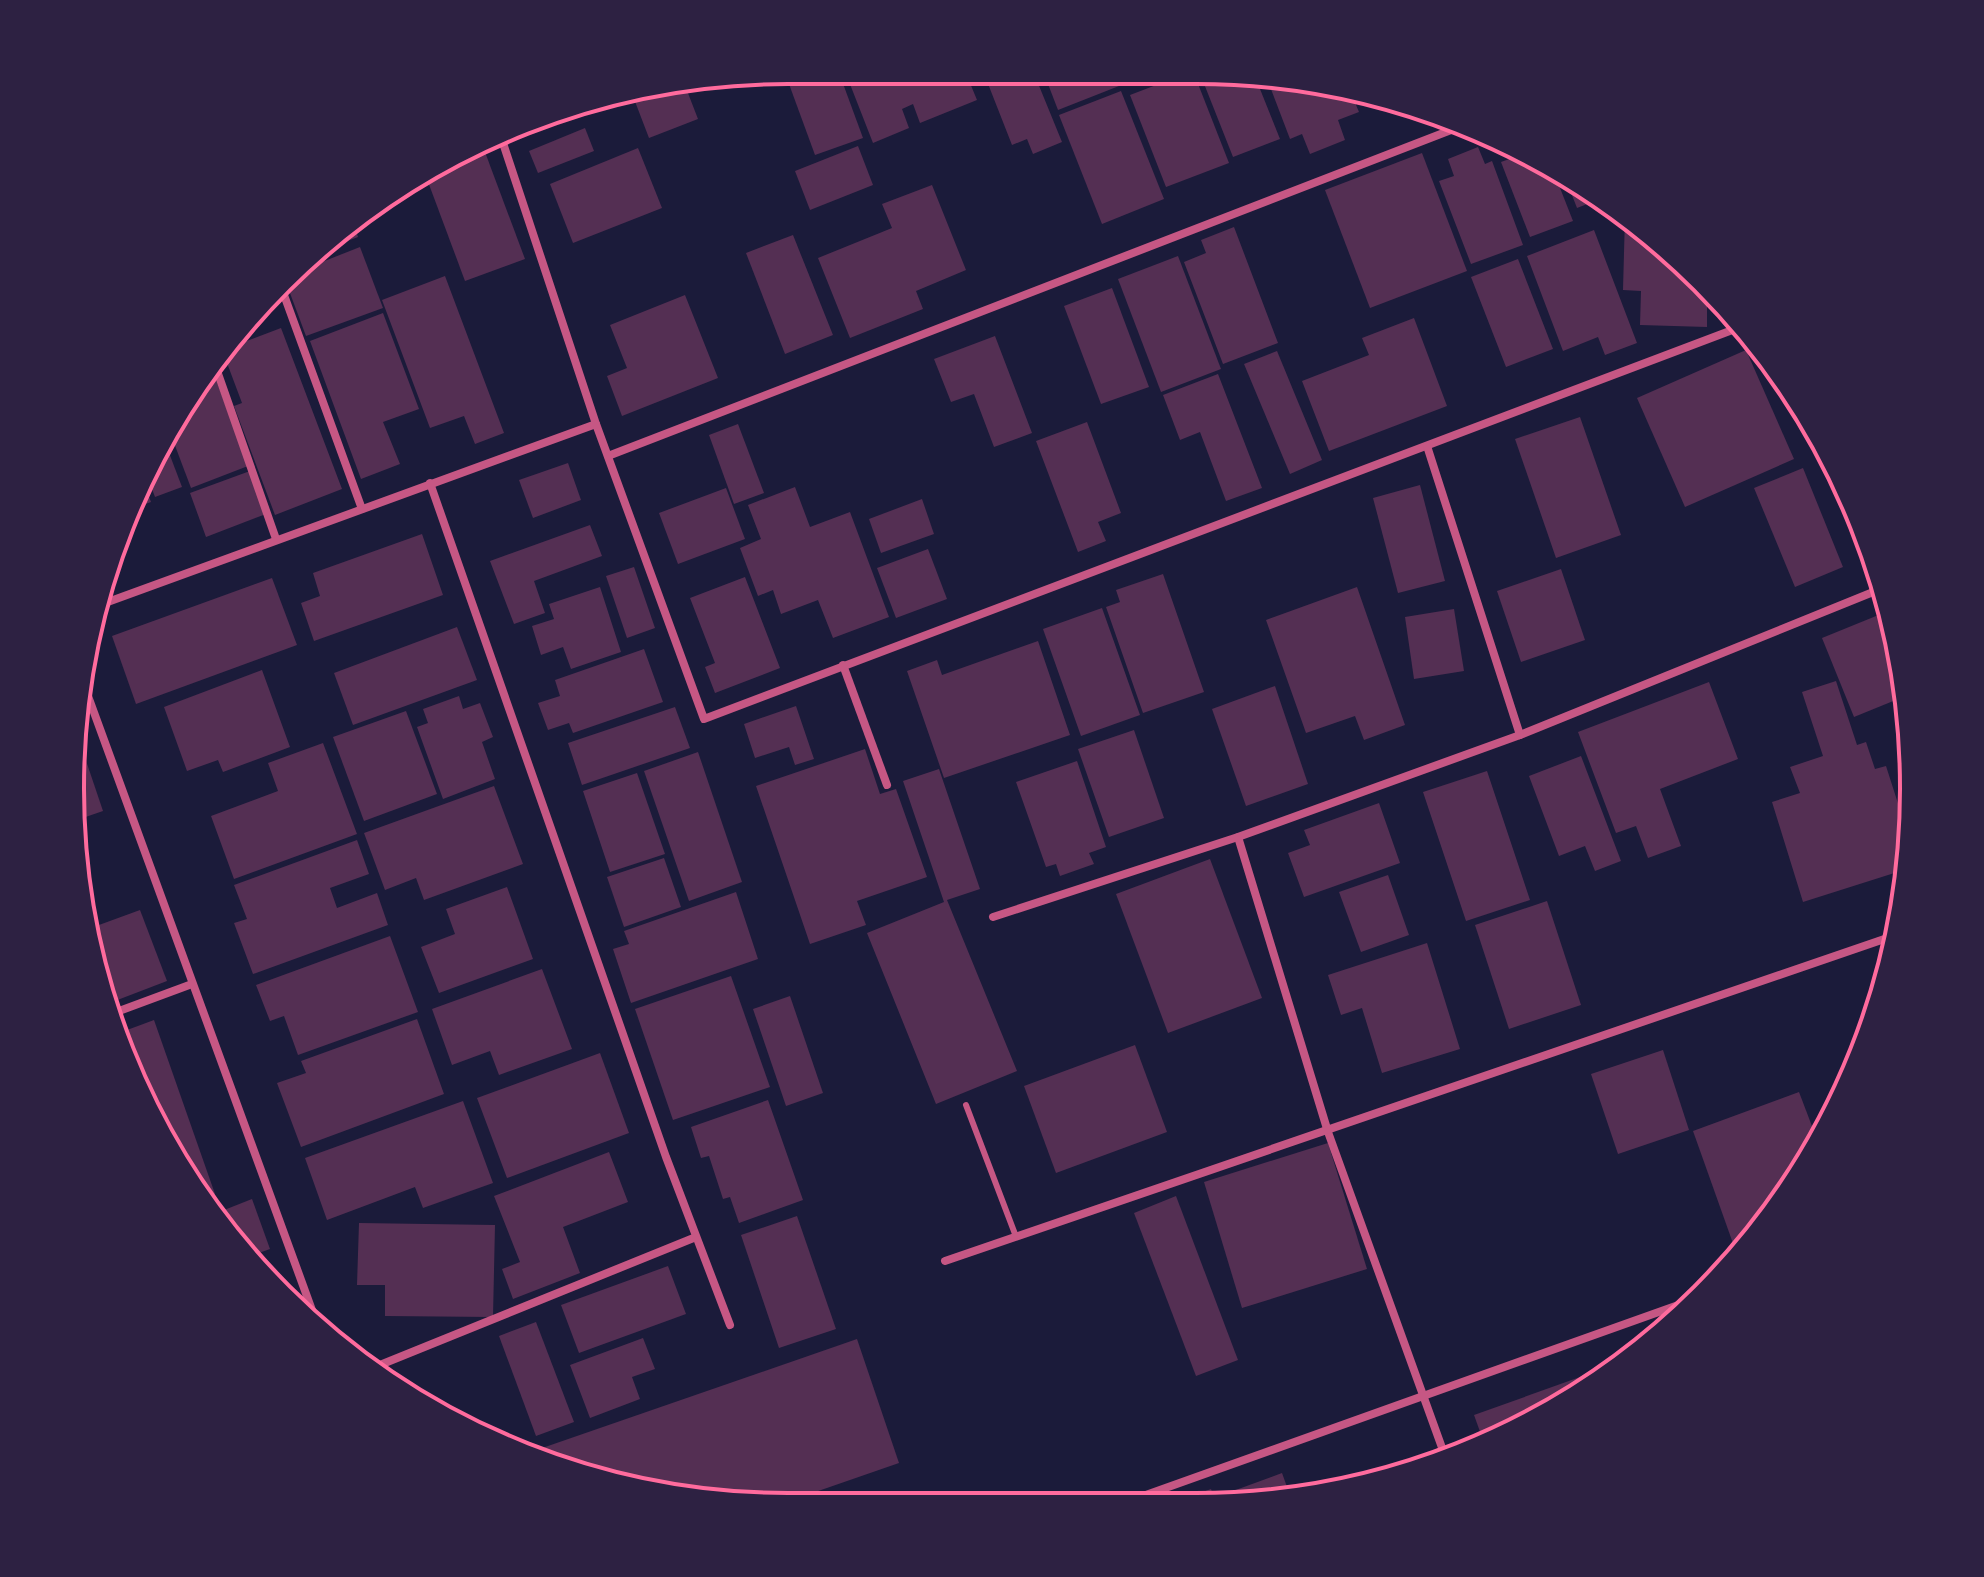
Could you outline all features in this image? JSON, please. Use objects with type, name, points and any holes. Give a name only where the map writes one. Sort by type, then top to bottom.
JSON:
[{"type":"street","points":[[608,456],[1448,131]]},
{"type":"street","points":[[504,145],[596,424],[704,719],[1730,331]]},
{"type":"street","points":[[284,296],[362,509]]},
{"type":"street","points":[[219,376],[276,539]]},
{"type":"street","points":[[109,601],[596,424]]},
{"type":"street","points":[[1427,446],[1520,735]]},
{"type":"street","points":[[430,483],[696,1237],[730,1325]]},
{"type":"street","points":[[993,917],[1238,837],[1520,735],[1872,592]]},
{"type":"street","points":[[843,665],[887,785]]},
{"type":"street","points":[[90,701],[310,1306]]},
{"type":"street","points":[[1238,837],[1328,1132],[1442,1448]]},
{"type":"street","points":[[945,1261],[1015,1234],[1328,1132],[1883,940]]},
{"type":"street","points":[[120,1011],[192,984]]},
{"type":"street","points":[[383,1364],[696,1237]]},
{"type":"street","points":[[1150,1493],[1420,1394],[1672,1307]]},
{"type":"lane","points":[[966,1105],[1015,1234]]},
{"type":"building","points":[[789,84],[843,84],[863,138],[815,155]]},
{"type":"building","points":[[850,84],[970,84],[977,100],[920,123],[913,104],[902,109],[909,128],[873,143]]},
{"type":"building","points":[[988,84],[1038,84],[1062,142],[1033,154],[1027,139],[1012,145]]},
{"type":"building","points":[[1048,84],[1118,84],[1119,86],[1058,110]]},
{"type":"building","points":[[1159,84],[1198,84],[1229,163],[1166,187],[1130,95]]},
{"type":"building","points":[[1204,84],[1259,88],[1280,139],[1233,157]]},
{"type":"building","points":[[1271,89],[1355,103],[1359,112],[1338,120],[1345,140],[1310,154],[1302,134],[1290,139]]},
{"type":"building","points":[[1121,91],[1164,199],[1102,224],[1059,115]]},
{"type":"building","points":[[687,92],[698,119],[649,138],[635,102]]},
{"type":"building","points":[[585,128],[594,151],[538,173],[529,151]]},
{"type":"building","points":[[858,146],[873,185],[810,210],[795,171]]},
{"type":"building","points":[[1478,147],[1485,164],[1492,161],[1523,245],[1471,264],[1439,181],[1454,176],[1448,159]]},
{"type":"building","points":[[638,148],[662,208],[573,243],[550,184]]},
{"type":"building","points":[[485,153],[525,259],[465,281],[428,183]]},
{"type":"building","points":[[1422,153],[1467,271],[1370,308],[1325,190]]},
{"type":"building","points":[[1510,159],[1559,185],[1573,221],[1530,237],[1501,162]]},
{"type":"building","points":[[932,185],[966,270],[916,291],[923,309],[850,338],[818,258],[892,228],[882,204]]},
{"type":"building","points":[[1571,193],[1588,204],[1577,208]]},
{"type":"building","points":[[1234,227],[1278,343],[1223,364],[1184,262],[1206,253],[1201,240]]},
{"type":"building","points":[[1594,230],[1637,343],[1605,355],[1598,337],[1563,351],[1527,256]]},
{"type":"building","points":[[1625,230],[1707,304],[1707,327],[1640,325],[1641,291],[1623,290]]},
{"type":"building","points":[[793,235],[833,335],[785,354],[746,253]]},
{"type":"building","points":[[360,247],[383,308],[306,336],[289,291],[320,263]]},
{"type":"building","points":[[1178,256],[1221,369],[1161,392],[1118,279]]},
{"type":"building","points":[[1518,259],[1553,349],[1506,367],[1471,277]]},
{"type":"building","points":[[445,276],[504,433],[475,444],[464,416],[430,428],[382,300]]},
{"type":"building","points":[[1112,288],[1149,387],[1101,404],[1064,306]]},
{"type":"building","points":[[685,295],[718,378],[622,416],[607,376],[627,368],[610,325]]},
{"type":"building","points":[[383,313],[419,409],[383,422],[400,464],[361,479],[310,341]]},
{"type":"building","points":[[1414,318],[1447,406],[1329,451],[1302,381],[1369,355],[1362,338]]},
{"type":"building","points":[[281,328],[342,489],[275,515],[234,406],[242,403],[227,364],[245,342]]},
{"type":"building","points":[[995,336],[1032,433],[994,447],[974,394],[951,402],[934,359]]},
{"type":"building","points":[[1746,350],[1794,459],[1685,507],[1637,398]]},
{"type":"building","points":[[1277,351],[1322,460],[1290,474],[1244,364]]},
{"type":"building","points":[[1218,374],[1262,488],[1226,501],[1200,432],[1180,440],[1163,395]]},
{"type":"building","points":[[216,379],[248,466],[191,488],[174,443]]},
{"type":"building","points":[[1580,417],[1621,535],[1556,558],[1515,439]]},
{"type":"building","points":[[1087,422],[1121,513],[1098,522],[1106,541],[1078,552],[1036,441]]},
{"type":"building","points":[[738,424],[764,493],[734,504],[709,435]]},
{"type":"building","points":[[169,453],[182,487],[155,497],[152,489]]},
{"type":"building","points":[[568,463],[581,500],[533,518],[519,480]]},
{"type":"building","points":[[1803,468],[1843,567],[1795,587],[1754,488]]},
{"type":"building","points":[[250,471],[266,514],[206,537],[190,493]]},
{"type":"building","points":[[1420,485],[1445,581],[1398,593],[1373,498]]},
{"type":"building","points":[[795,487],[810,527],[850,512],[889,617],[833,638],[818,600],[781,614],[773,590],[758,596],[740,548],[761,539],[748,505]]},
{"type":"building","points":[[726,488],[745,539],[678,564],[659,513]]},
{"type":"building","points":[[922,499],[934,534],[881,553],[869,519]]},
{"type":"building","points":[[590,525],[602,556],[534,581],[545,613],[514,624],[490,561]]},
{"type":"building","points":[[422,534],[443,595],[314,641],[301,603],[320,596],[313,573]]},
{"type":"building","points":[[928,549],[947,599],[896,618],[877,568]]},
{"type":"building","points":[[634,567],[655,628],[627,638],[606,576]]},
{"type":"building","points":[[1561,569],[1585,640],[1521,662],[1497,591]]},
{"type":"building","points":[[1163,574],[1204,692],[1143,713],[1106,607],[1120,602],[1116,590]]},
{"type":"building","points":[[745,577],[780,668],[715,693],[705,667],[715,663],[690,598]]},
{"type":"building","points":[[272,578],[297,645],[136,704],[112,636]]},
{"type":"building","points":[[600,587],[621,652],[571,669],[563,647],[541,655],[532,626],[554,619],[549,604]]},
{"type":"building","points":[[1357,587],[1405,725],[1364,740],[1355,716],[1306,733],[1266,620]]},
{"type":"building","points":[[1102,608],[1140,715],[1081,736],[1043,629]]},
{"type":"building","points":[[1454,609],[1464,671],[1414,679],[1405,617]]},
{"type":"building","points":[[1878,615],[1894,701],[1854,717],[1822,638]]},
{"type":"building","points":[[457,627],[477,680],[353,725],[334,673]]},
{"type":"building","points":[[1038,641],[1070,735],[944,778],[907,671],[937,660],[942,675]]},
{"type":"building","points":[[644,649],[663,702],[573,733],[569,723],[548,730],[538,703],[560,696],[555,680]]},
{"type":"building","points":[[262,670],[290,747],[223,772],[218,760],[187,771],[164,707]]},
{"type":"building","points":[[1836,681],[1857,745],[1866,742],[1875,769],[1886,766],[1899,807],[1895,873],[1803,902],[1772,802],[1800,793],[1790,767],[1823,756],[1802,692]]},
{"type":"building","points":[[1709,682],[1738,759],[1660,789],[1681,846],[1648,858],[1636,826],[1616,833],[1578,732]]},
{"type":"building","points":[[1275,686],[1308,784],[1246,806],[1212,709]]},
{"type":"building","points":[[459,696],[463,709],[480,703],[493,737],[482,742],[495,779],[443,799],[417,727],[428,723],[423,709]]},
{"type":"building","points":[[796,706],[814,759],[795,765],[789,747],[755,758],[744,724]]},
{"type":"building","points":[[675,707],[690,748],[582,785],[568,743]]},
{"type":"building","points":[[406,711],[437,794],[364,821],[333,737]]},
{"type":"building","points":[[1134,730],[1164,818],[1109,837],[1078,749]]},
{"type":"building","points":[[323,743],[357,834],[234,879],[211,816],[278,791],[268,763]]},
{"type":"building","points":[[865,749],[880,794],[896,789],[927,877],[857,901],[866,925],[810,944],[756,786]]},
{"type":"building","points":[[698,752],[742,882],[689,901],[644,771]]},
{"type":"building","points":[[1581,756],[1621,861],[1595,871],[1585,846],[1559,856],[1529,776]]},
{"type":"building","points":[[85,759],[103,811],[85,817]]},
{"type":"building","points":[[1077,761],[1106,847],[1089,853],[1094,864],[1060,876],[1056,864],[1046,867],[1016,782]]},
{"type":"building","points":[[939,769],[980,889],[947,900],[1017,1071],[936,1104],[867,933],[944,902],[903,781]]},
{"type":"building","points":[[1487,771],[1530,900],[1466,921],[1423,792]]},
{"type":"building","points":[[637,773],[665,854],[610,872],[583,791]]},
{"type":"building","points":[[494,786],[523,864],[424,900],[416,878],[385,890],[364,833]]},
{"type":"building","points":[[1379,803],[1400,863],[1304,897],[1288,853],[1310,845],[1304,830]]},
{"type":"building","points":[[357,840],[369,874],[330,888],[337,908],[377,893],[388,925],[253,974],[234,923],[247,919],[234,885]]},
{"type":"building","points":[[664,858],[681,907],[624,927],[607,877]]},
{"type":"building","points":[[1210,859],[1262,998],[1168,1033],[1116,894]]},
{"type":"building","points":[[1388,875],[1409,935],[1361,952],[1339,892]]},
{"type":"building","points":[[507,887],[533,959],[439,993],[421,947],[455,934],[446,909]]},
{"type":"building","points":[[736,892],[758,959],[631,1003],[613,949],[629,944],[624,931]]},
{"type":"building","points":[[1547,901],[1581,1005],[1509,1029],[1475,925]]},
{"type":"building","points":[[140,910],[167,981],[117,1000],[98,925]]},
{"type":"building","points":[[390,936],[418,1012],[298,1055],[284,1016],[270,1021],[256,985]]},
{"type":"building","points":[[1427,943],[1460,1049],[1382,1073],[1362,1008],[1341,1015],[1328,975]]},
{"type":"building","points":[[542,969],[572,1049],[499,1075],[490,1051],[452,1065],[432,1009]]},
{"type":"building","points":[[731,976],[770,1087],[673,1120],[635,1009]]},
{"type":"building","points":[[790,996],[823,1093],[786,1106],[753,1009]]},
{"type":"building","points":[[417,1019],[444,1094],[301,1147],[277,1083],[306,1073],[301,1061]]},
{"type":"building","points":[[154,1020],[215,1194],[178,1141],[127,1030]]},
{"type":"building","points":[[1135,1045],[1167,1132],[1056,1173],[1024,1086]]},
{"type":"building","points":[[1663,1050],[1689,1130],[1618,1154],[1591,1074]]},
{"type":"building","points":[[600,1053],[629,1133],[507,1178],[477,1098]]},
{"type":"building","points":[[1799,1092],[1813,1128],[1781,1180],[1733,1243],[1693,1131]]},
{"type":"building","points":[[768,1100],[803,1200],[739,1223],[730,1197],[723,1199],[709,1156],[701,1158],[691,1127]]},
{"type":"building","points":[[463,1101],[493,1183],[423,1208],[415,1187],[327,1220],[305,1158]]},
{"type":"building","points":[[1328,1143],[1367,1269],[1242,1308],[1204,1182]]},
{"type":"building","points":[[609,1152],[628,1202],[563,1227],[580,1273],[513,1299],[502,1269],[520,1262],[494,1196]]},
{"type":"building","points":[[1176,1196],[1238,1360],[1196,1376],[1134,1213]]},
{"type":"building","points":[[252,1199],[270,1249],[259,1253],[225,1210]]},
{"type":"building","points":[[797,1216],[836,1329],[779,1348],[741,1235]]},
{"type":"building","points":[[359,1223],[495,1225],[493,1317],[385,1316],[385,1285],[357,1285]]},
{"type":"building","points":[[668,1266],[686,1314],[579,1353],[561,1305]]},
{"type":"building","points":[[536,1322],[574,1422],[536,1436],[499,1336]]},
{"type":"building","points":[[643,1338],[655,1369],[632,1377],[640,1399],[590,1418],[570,1365]]},
{"type":"building","points":[[857,1339],[899,1463],[812,1493],[788,1493],[697,1487],[651,1479],[606,1469],[542,1448]]},
{"type":"building","points":[[1585,1375],[1548,1399],[1480,1432],[1474,1415]]},
{"type":"building","points":[[1282,1473],[1287,1487],[1242,1491],[1232,1491]]}]
